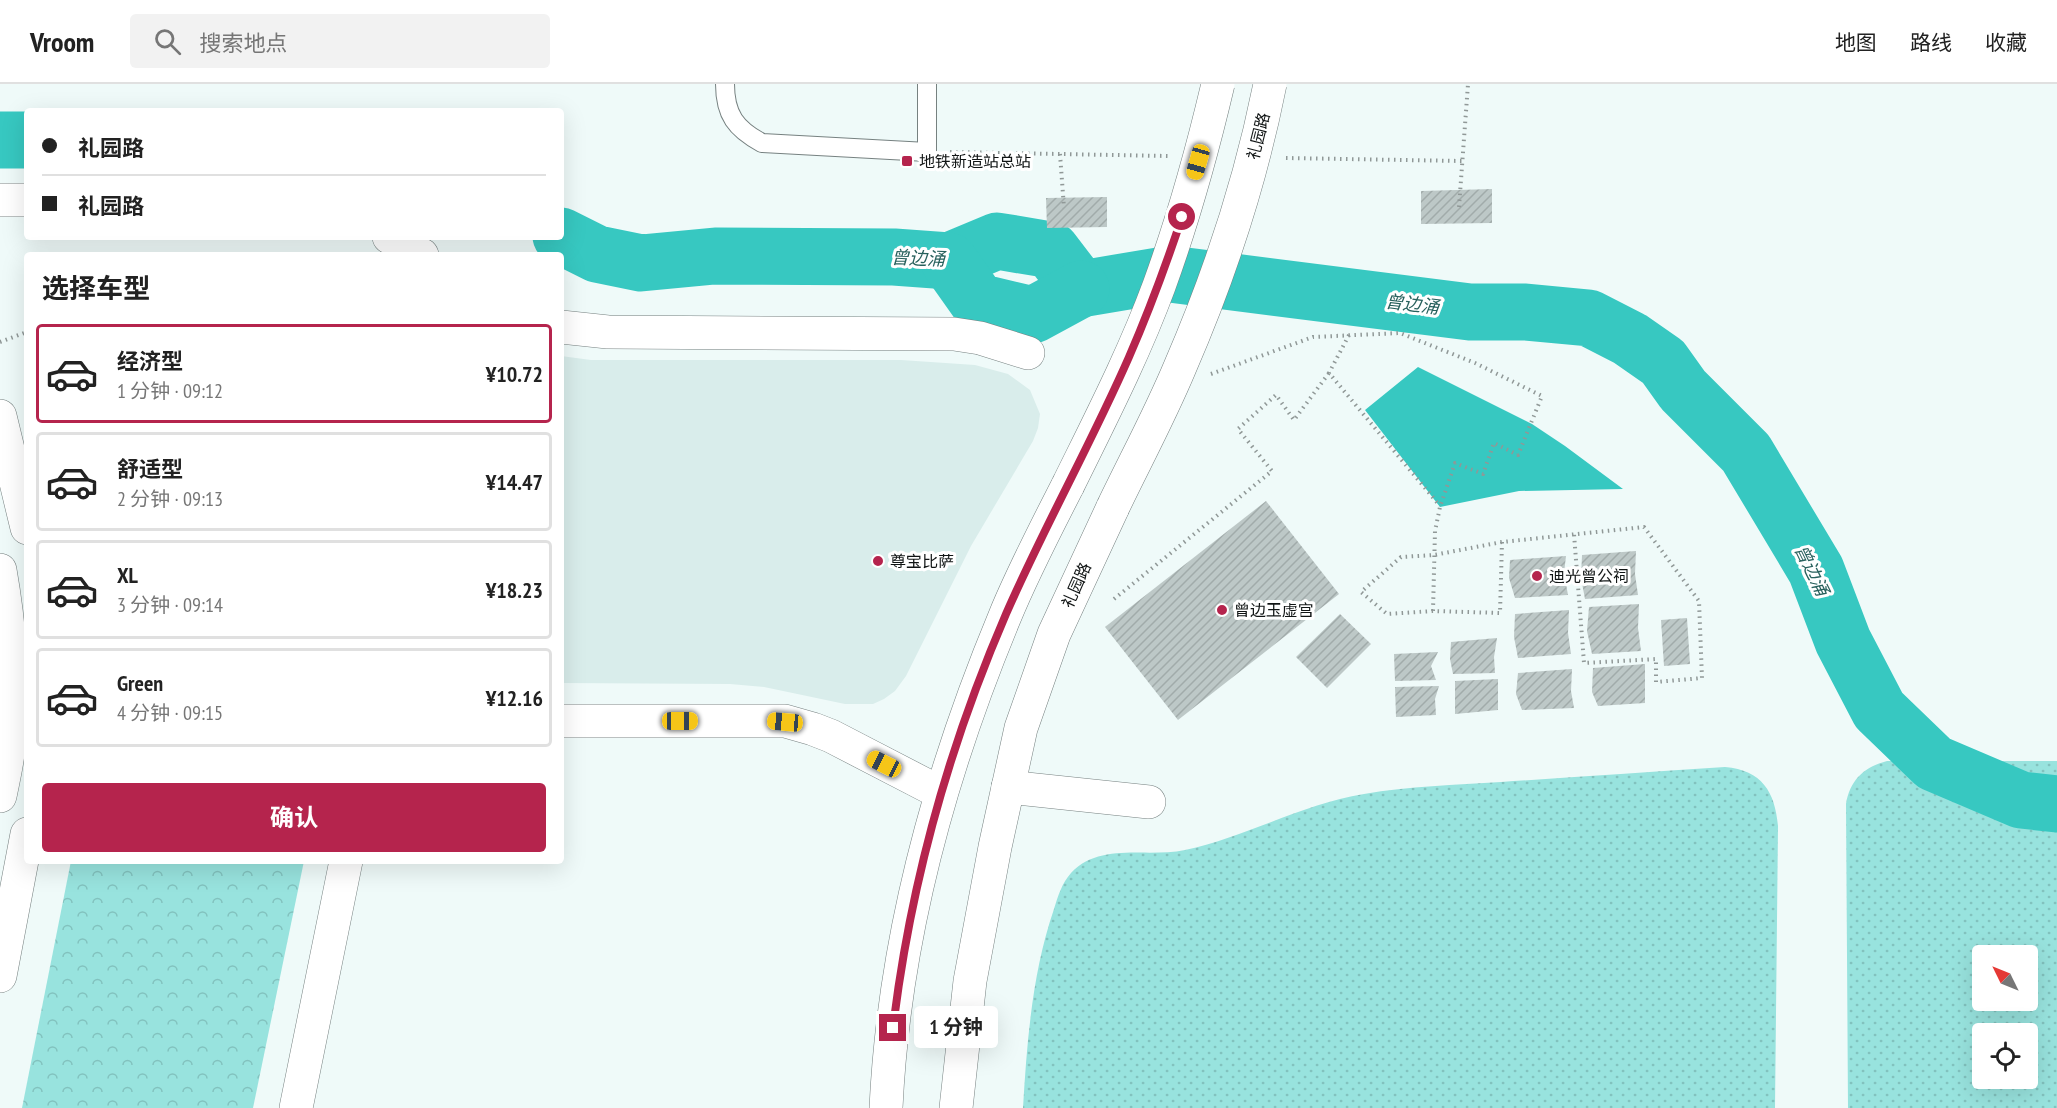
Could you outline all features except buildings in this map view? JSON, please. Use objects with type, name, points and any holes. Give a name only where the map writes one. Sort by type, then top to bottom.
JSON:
[{"type":"street","points":[[886,1108],[898,986],[929,837],[952,755],[1006,614],[1128,358],[1159,287],[1182,217],[1218,84]]},
{"type":"street","name":"礼园路","points":[[956,1108],[970,981],[1021,728],[1050,644],[1180,367],[1205,303],[1231,231],[1252,162],[1270,84]]},
{"type":"street","points":[[0,200],[24,200]]},
{"type":"street","points":[[394,240],[416,252]]},
{"type":"street","points":[[564,327],[608,332],[954,334],[980,338],[1028,353]]},
{"type":"street","points":[[0,416],[24,516]]},
{"type":"street","points":[[0,570],[8,638],[13,722],[0,796]]},
{"type":"street","points":[[564,721],[785,722],[831,736],[941,793]]},
{"type":"street","points":[[1008,787],[1149,802]]},
{"type":"street","points":[[0,976],[24,850]]},
{"type":"street","points":[[296,1108],[345,864]]},
{"type":"lane","points":[[725,84],[725,100],[734,120],[745,134],[762,143],[927,152],[927,84]]},
{"type":"path","points":[[1459,207],[1468,84]]},
{"type":"path","points":[[1060,154],[1064,208]]},
{"type":"path","points":[[0,342],[24,333]]},
{"type":"path","points":[[1201,374],[1212,374],[1313,337],[1400,333],[1475,363],[1542,396],[1518,455],[1494,443],[1483,474],[1455,463],[1440,507],[1435,531],[1433,611]]},
{"type":"path","points":[[1114,599],[1272,471],[1238,429],[1276,395],[1294,420],[1329,373],[1348,335]]},
{"type":"path","points":[[1329,373],[1440,507]]},
{"type":"path","points":[[1502,542],[1500,613],[1433,611],[1387,614],[1361,592],[1401,557],[1434,555],[1502,542],[1574,534],[1644,527],[1699,601],[1702,678],[1656,682],[1656,659],[1584,663],[1574,534]]},
{"type":"shaded area","points":[[564,356],[591,360],[901,360],[975,365],[1008,374],[1030,390],[1040,414],[1033,441],[971,546],[906,676],[895,691],[873,704],[845,704],[764,687],[730,684],[564,683]]},
{"type":"shaded area","points":[[1418,367],[1532,424],[1623,489],[1519,491],[1440,507],[1365,410]]},
{"type":"green space","points":[[1887,761],[2057,761],[2057,1108],[1848,1108],[1846,804],[1855,781],[1871,767]]},
{"type":"green space","points":[[1725,767],[1748,773],[1764,785],[1774,803],[1778,826],[1775,1108],[1023,1108],[1029,1033],[1040,958],[1057,899],[1065,881],[1083,863],[1110,854],[1185,850],[1230,837],[1318,805],[1381,791]]},
{"type":"green space","points":[[70,864],[303,864],[253,1108],[22,1108]]},
{"type":"waterway","name":"曾边涌","points":[[0,140],[24,140]]},
{"type":"waterway","name":"曾边涌","points":[[564,238],[597,254],[641,263],[715,256],[894,257],[949,261],[997,241],[1051,250],[1081,289],[1170,274],[1470,312],[1526,312],[1589,318],[1630,339],[1663,362],[1683,390],[1746,453],[1816,570],[1843,641],[1879,710],[1934,763],[2021,800],[2057,804]]},
{"type":"waterway","points":[[949,261],[978,302],[1033,315],[1081,289]]},
{"type":"place","name":"地铁新造站总站","points":[[907,161]]},
{"type":"place","name":"尊宝比萨","points":[[878,561]]},
{"type":"place","name":"迪光曾公祠","points":[[1537,576]]},
{"type":"place","name":"曾边玉虚宫","points":[[1222,610]]},
{"type":"route","points":[[893,1028],[898,986],[912,913],[929,837],[952,755],[1006,614],[1086,449],[1159,287],[1182,217]]}]
